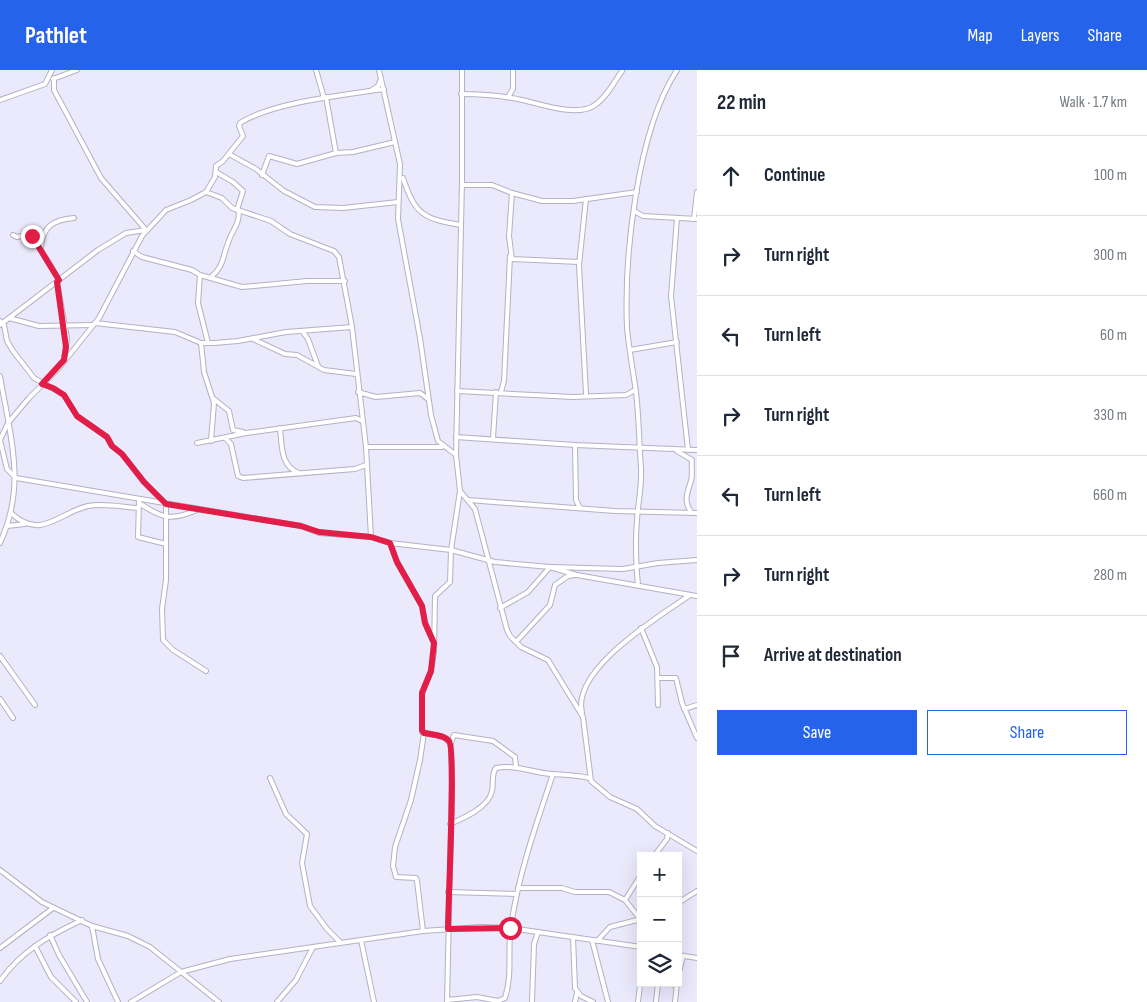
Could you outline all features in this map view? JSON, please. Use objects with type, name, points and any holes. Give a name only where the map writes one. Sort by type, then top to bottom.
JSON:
[{"type":"street","points":[[0,100],[45,84],[52,70]]},
{"type":"street","points":[[48,80],[77,70]]},
{"type":"street","points":[[316,70],[325,97],[336,153]]},
{"type":"street","points":[[379,70],[402,175],[412,202],[418,210],[436,219],[461,225]]},
{"type":"street","points":[[423,931],[416,878],[396,877],[393,866],[395,847],[407,816],[415,785],[424,733],[422,730],[422,693],[431,671],[434,643],[435,596],[450,582],[450,550],[460,490],[456,436],[462,184],[462,70]]},
{"type":"street","points":[[513,70],[513,89],[519,100]]},
{"type":"street","points":[[461,94],[508,98],[567,110],[594,106],[602,99],[621,70]]},
{"type":"street","points":[[638,585],[636,567],[638,512],[641,501],[641,468],[627,299],[636,192],[654,115],[667,85],[677,70]]},
{"type":"street","points":[[54,78],[54,90],[101,178],[147,230]]},
{"type":"street","points":[[372,91],[378,86],[381,79]]},
{"type":"street","points":[[200,509],[177,518],[168,517],[153,513],[138,504],[16,478],[8,468],[0,440],[8,423],[95,324],[110,300],[130,256],[147,230],[166,210],[206,192],[212,183],[216,166],[229,154],[243,136],[239,125],[262,112],[325,97],[384,89]]},
{"type":"street","points":[[508,98],[513,89]]},
{"type":"street","points":[[262,175],[269,156],[297,164],[336,153],[353,152],[395,142]]},
{"type":"street","points":[[229,154],[240,158],[284,191],[318,208],[343,208],[398,202]]},
{"type":"street","points":[[210,277],[220,269],[228,241],[238,225],[238,210],[243,191],[233,182],[216,172]]},
{"type":"street","points":[[402,175],[398,202],[398,219],[420,338],[428,399],[434,430],[442,447]]},
{"type":"street","points":[[212,183],[216,194],[226,205],[271,221],[290,234],[334,251],[340,257],[352,327],[358,392],[366,447],[371,537]]},
{"type":"street","points":[[462,184],[492,185],[512,193],[542,201],[586,199],[636,192]]},
{"type":"street","points":[[206,192],[216,194]]},
{"type":"street","points":[[634,211],[643,216],[695,219],[697,192]]},
{"type":"street","points":[[493,438],[498,392],[504,381],[512,193]]},
{"type":"street","points":[[586,199],[579,262],[586,394]]},
{"type":"street","points":[[41,248],[42,234],[46,228],[56,222],[74,218]]},
{"type":"street","points":[[677,218],[671,296],[688,450]]},
{"type":"street","points":[[147,230],[121,236],[1,323],[13,351],[42,384],[64,395],[77,416],[107,437],[112,446],[122,454],[144,482],[166,504],[168,517],[163,640],[173,650],[206,671]]},
{"type":"street","points":[[13,235],[16,237],[30,234],[41,248],[58,281],[67,342],[64,360]]},
{"type":"street","points":[[133,251],[139,256]]},
{"type":"street","points":[[130,256],[139,256],[192,270],[200,275],[248,287],[308,281],[345,281]]},
{"type":"street","points":[[510,256],[515,261],[579,262]]},
{"type":"street","points":[[200,275],[198,303],[208,343]]},
{"type":"street","points":[[9,318],[39,326],[95,324],[182,334],[201,343],[251,339],[270,334],[352,327]]},
{"type":"street","points":[[301,331],[308,339],[319,367]]},
{"type":"street","points":[[251,339],[285,354],[297,355],[319,367],[356,374]]},
{"type":"street","points":[[630,350],[677,342]]},
{"type":"street","points":[[201,343],[204,372],[214,399],[211,441]]},
{"type":"street","points":[[0,376],[16,478],[11,513],[0,543]]},
{"type":"street","points":[[457,391],[552,396],[626,394],[636,390]]},
{"type":"street","points":[[358,392],[366,395],[390,397],[420,393],[428,399]]},
{"type":"street","points":[[360,404],[366,395]]},
{"type":"street","points":[[214,399],[229,411],[233,430],[246,433]]},
{"type":"street","points":[[197,443],[246,433],[356,418],[361,414]]},
{"type":"street","points":[[356,418],[362,421]]},
{"type":"street","points":[[280,428],[285,463],[290,469],[301,474]]},
{"type":"street","points":[[456,436],[575,445],[697,450]]},
{"type":"street","points":[[225,438],[231,444],[240,477],[250,479],[356,469],[366,465]]},
{"type":"street","points":[[575,445],[576,500],[580,508]]},
{"type":"street","points":[[366,447],[442,447],[456,455]]},
{"type":"street","points":[[674,450],[692,460],[691,481],[686,498],[688,508],[694,513]]},
{"type":"street","points":[[460,490],[475,509],[507,630],[516,642],[526,650],[548,660],[583,717]]},
{"type":"street","points":[[468,500],[638,512],[694,513]]},
{"type":"street","points":[[138,504],[138,537],[166,544]]},
{"type":"street","points":[[7,526],[27,524],[48,525],[72,511],[89,506],[166,504],[301,526],[319,532],[371,537],[390,543],[450,550],[490,560],[550,567],[623,569],[697,560]]},
{"type":"street","points":[[11,513],[27,524]]},
{"type":"street","points":[[390,543],[397,562],[422,606],[425,623],[434,643]]},
{"type":"street","points":[[550,567],[577,575],[697,596]]},
{"type":"street","points":[[500,608],[528,592],[550,567]]},
{"type":"street","points":[[516,642],[550,605],[556,585],[568,576],[577,575]]},
{"type":"street","points":[[588,778],[586,727],[581,701],[589,681],[603,663],[641,628],[690,595]]},
{"type":"street","points":[[641,628],[654,658],[658,678],[658,704]]},
{"type":"street","points":[[0,656],[35,705]]},
{"type":"street","points":[[658,678],[676,678],[684,708],[697,738]]},
{"type":"street","points":[[0,699],[13,718]]},
{"type":"street","points":[[684,708],[697,705]]},
{"type":"street","points":[[424,733],[444,737],[450,744]]},
{"type":"street","points":[[516,767],[515,757],[493,741],[451,736],[452,782],[447,1001],[477,997],[498,1001],[505,998],[511,967],[510,928],[516,894],[529,840],[553,774]]},
{"type":"street","points":[[450,824],[474,811],[489,799],[492,792],[494,770],[506,766],[516,767],[588,778],[610,797],[637,809],[655,826],[697,851]]},
{"type":"street","points":[[270,778],[286,814],[307,834],[302,862],[310,906],[326,929],[341,943]]},
{"type":"street","points":[[657,852],[668,833]]},
{"type":"street","points":[[0,870],[53,908],[92,926],[128,936],[143,943],[161,954],[219,1002]]},
{"type":"street","points":[[625,900],[637,882]]},
{"type":"street","points":[[518,888],[562,888],[575,892],[601,891],[625,900],[637,915]]},
{"type":"street","points":[[682,901],[697,891]]},
{"type":"street","points":[[448,892],[516,894]]},
{"type":"street","points":[[0,948],[53,908]]},
{"type":"street","points":[[0,980],[13,964],[50,935],[82,920]]},
{"type":"street","points":[[594,940],[610,927],[637,921]]},
{"type":"street","points":[[92,926],[93,939],[100,965],[118,1002]]},
{"type":"street","points":[[131,1002],[181,972],[230,959],[423,931],[510,928],[637,946]]},
{"type":"street","points":[[532,1002],[534,950],[538,932]]},
{"type":"street","points":[[50,935],[59,955],[87,1002]]},
{"type":"street","points":[[573,937],[576,1002]]},
{"type":"street","points":[[360,940],[374,1002],[369,1002]]},
{"type":"street","points":[[594,940],[608,1002]]},
{"type":"street","points":[[35,946],[51,977],[77,1002],[84,997]]},
{"type":"street","points":[[276,1002],[296,980],[313,947]]},
{"type":"street","points":[[682,955],[697,958]]},
{"type":"street","points":[[638,1002],[640,987]]},
{"type":"street","points":[[656,1002],[658,987]]},
{"type":"street","points":[[675,1002],[677,987]]},
{"type":"street","points":[[577,993],[594,1002]]},
{"type":"route","points":[[32,236],[59,280],[57,282],[67,338],[64,360],[59,368],[42,384],[50,386],[64,395],[77,416],[107,437],[112,446],[124,456],[144,482],[166,504],[301,526],[319,532],[371,537],[390,543],[397,562],[422,606],[425,623],[434,643],[431,671],[422,693],[422,732],[444,737],[450,744],[452,782],[448,929],[510,928]]}]
